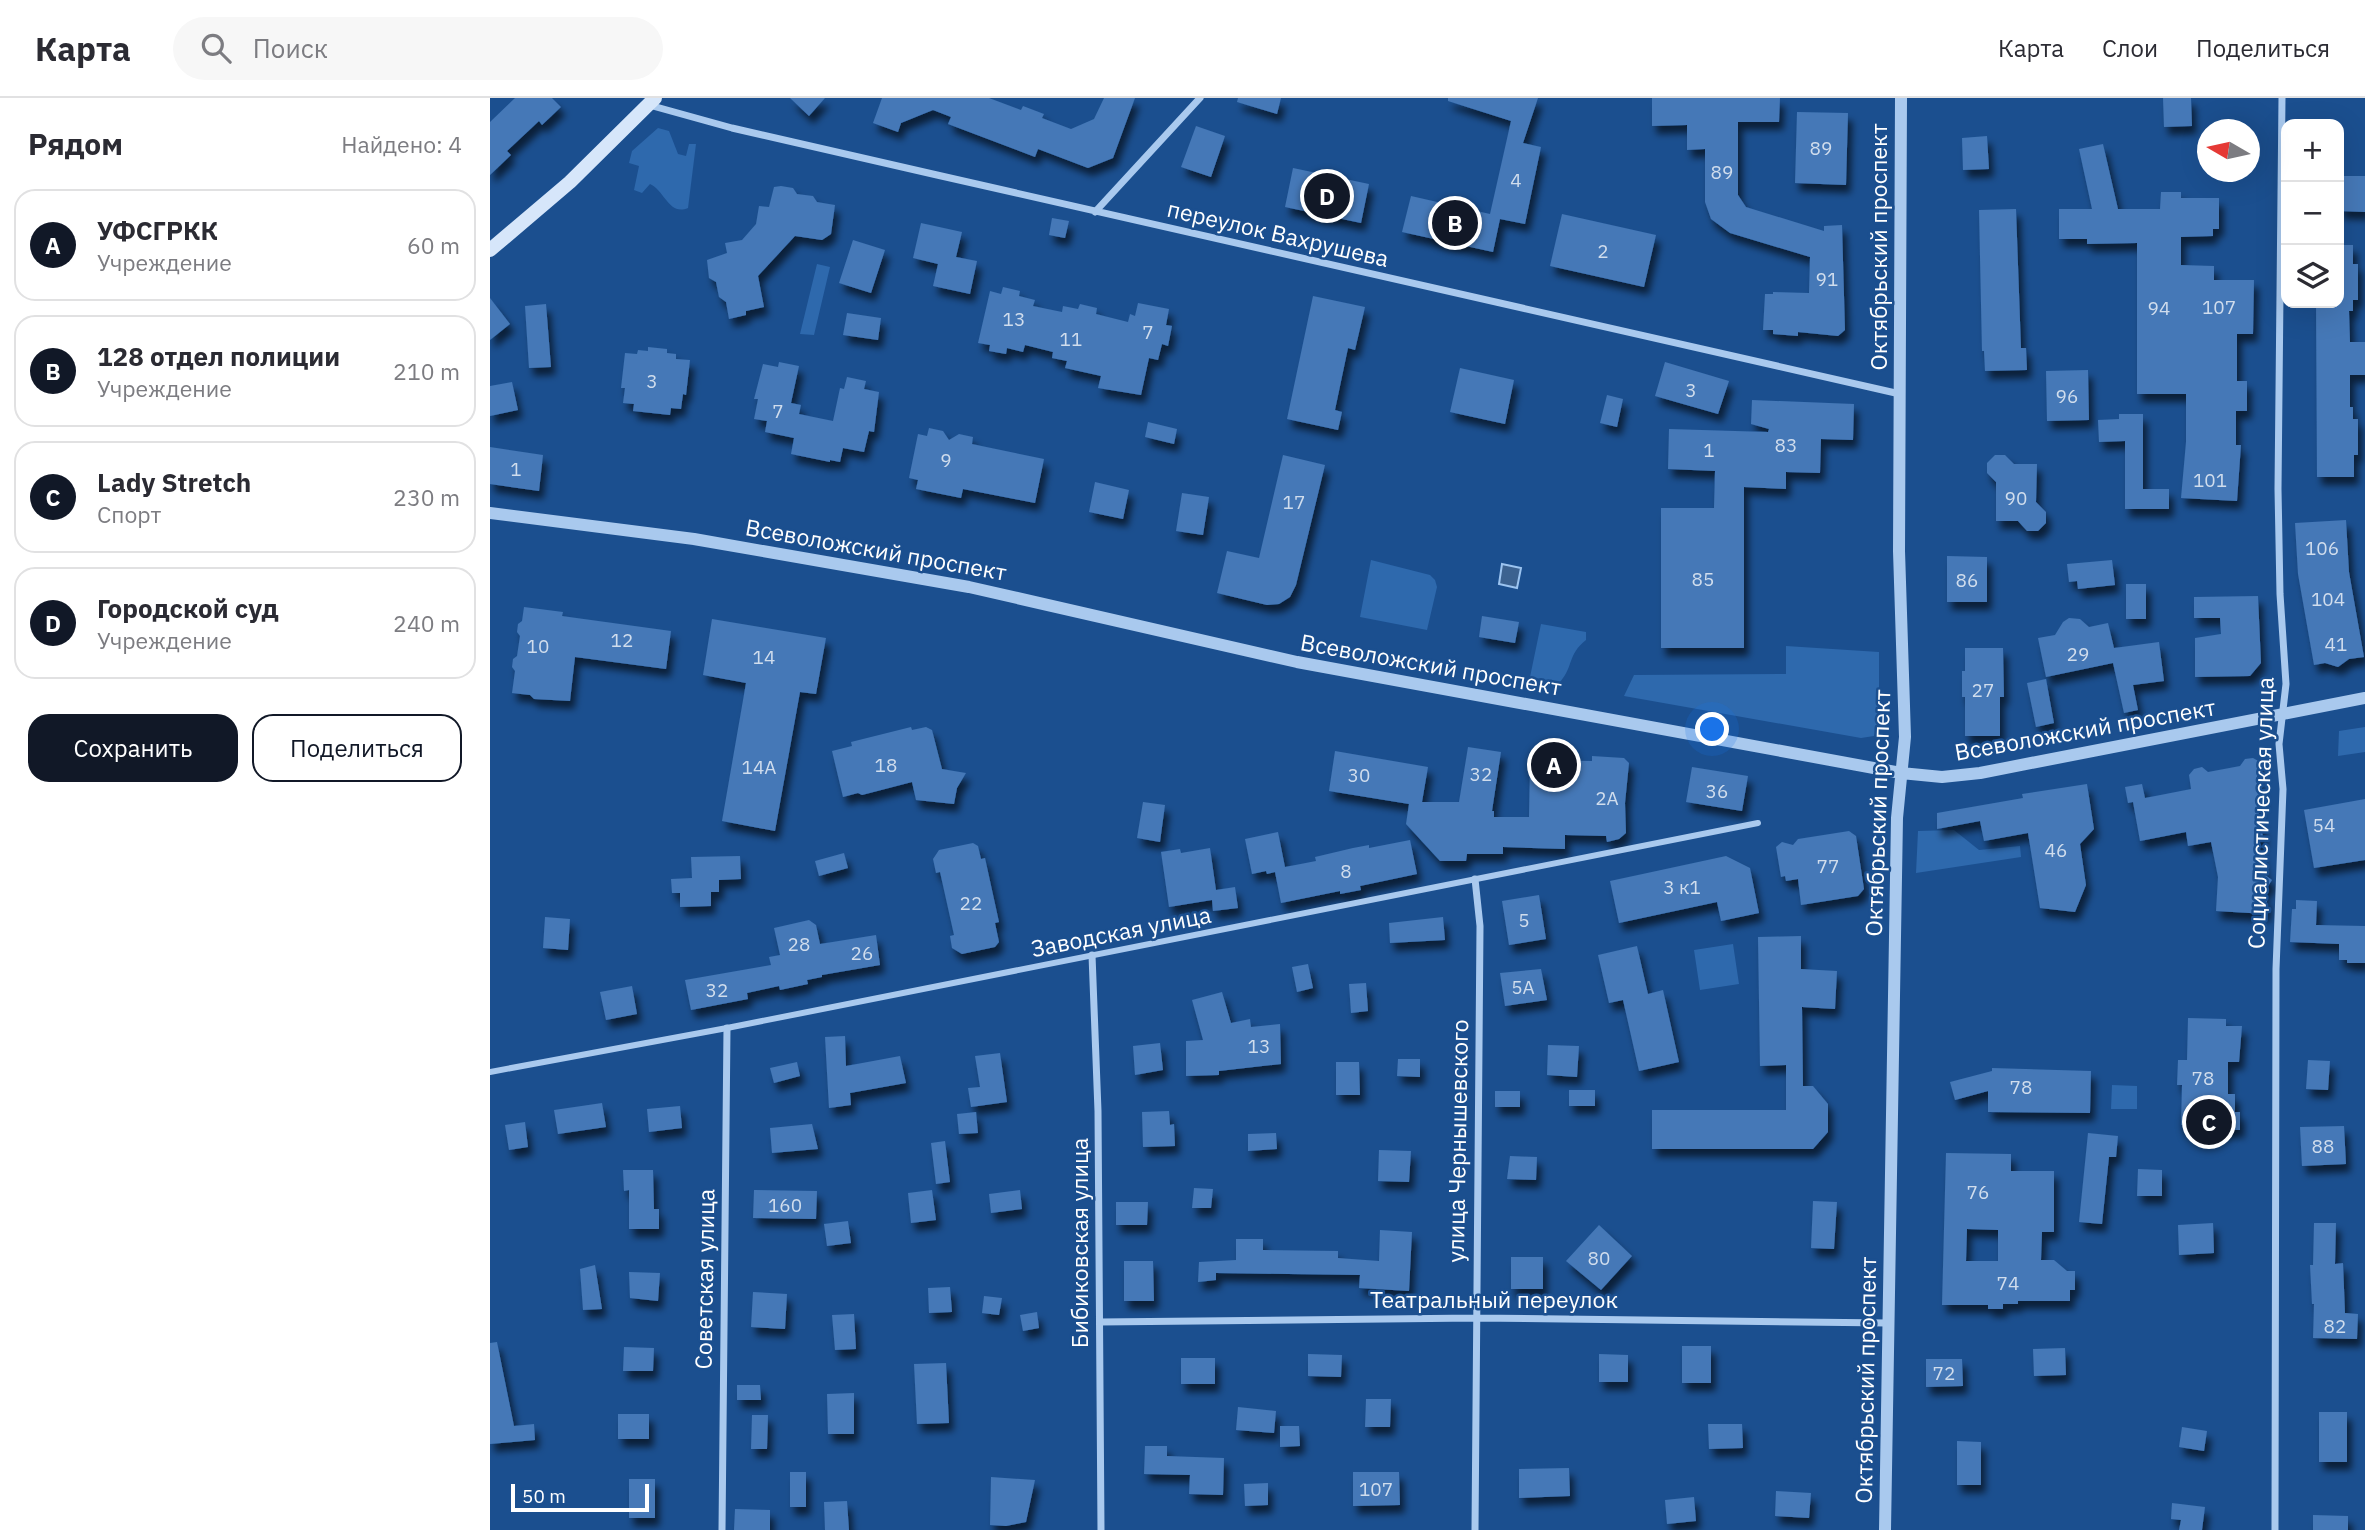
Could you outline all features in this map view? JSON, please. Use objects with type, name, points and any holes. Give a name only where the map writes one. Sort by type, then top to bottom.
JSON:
[{"type":"main road","points":[[490,250],[570,182],[652,102]]},
{"type":"street","points":[[1094,212],[1200,98]]},
{"type":"street","name":"Октябрьский проспект","points":[[1885,1530],[1897,818],[1905,737],[1899,551],[1901,98]]},
{"type":"street","name":"Социалистическая улица","points":[[2275,1530],[2276,983],[2283,789],[2279,744],[2286,684],[2280,594],[2278,489],[2282,98]]},
{"type":"street","name":"переулок Вахрушева","points":[[652,102],[743,130],[1900,394]]},
{"type":"street","name":"Всеволожский проспект","points":[[490,513],[678,537],[931,580],[995,592],[1297,662],[1901,773],[1942,777],[1980,774],[2365,698]]},
{"type":"street","name":"Заводская улица","points":[[490,1072],[727,1028],[1758,823]]},
{"type":"street","name":"улица Чернышевского","points":[[1475,879],[1480,926],[1475,1530]]},
{"type":"street","name":"Бибиковская улица","points":[[1092,955],[1098,1111],[1101,1530]]},
{"type":"street","name":"Советская улица","points":[[722,1530],[727,1028]]},
{"type":"street","name":"Театральный переулок","points":[[1100,1322],[1475,1318],[1888,1323]]},
{"type":"shaded area","points":[[658,128],[669,131],[678,154],[686,156],[689,144],[696,144],[688,208],[682,210],[672,206],[650,184],[642,193],[634,190],[639,166],[629,163],[632,151]]},
{"type":"shaded area","points":[[817,264],[830,267],[814,335],[800,334]]},
{"type":"shaded area","points":[[1371,560],[1430,575],[1435,580],[1437,587],[1427,630],[1360,617]]},
{"type":"shaded area","points":[[1502,564],[1521,568],[1517,588],[1499,584]]},
{"type":"shaded area","points":[[1541,624],[1586,632],[1586,640],[1576,651],[1560,682],[1530,677]]},
{"type":"shaded area","points":[[1786,646],[1879,652],[1879,724],[1874,736],[1861,738],[1624,696],[1634,675],[1786,674]]},
{"type":"shaded area","points":[[2365,727],[2365,752],[2338,756],[2339,731]]},
{"type":"shaded area","points":[[1954,830],[1979,850],[2020,846],[2021,857],[1916,873],[1918,831]]},
{"type":"shaded area","points":[[1733,944],[1739,984],[1700,990],[1694,950]]},
{"type":"shaded area","points":[[2112,1085],[2137,1086],[2137,1109],[2111,1109]]},
{"type":"building","points":[[515,98],[552,98],[561,107],[542,125],[539,121],[507,151],[511,155],[490,175],[490,122]]},
{"type":"building","points":[[790,98],[825,98],[809,116]]},
{"type":"building","points":[[882,98],[989,98],[1021,110],[1023,106],[1044,114],[1042,118],[1071,129],[1094,119],[1104,98],[1135,98],[1113,158],[1088,168],[1038,149],[1035,157],[948,124],[951,117],[933,110],[901,123],[898,132],[873,123]]},
{"type":"building","points":[[1238,98],[1281,98],[1277,114],[1237,102]]},
{"type":"building","points":[[1448,98],[1538,98],[1523,143],[1541,147],[1525,224],[1500,219],[1493,252],[1402,232],[1411,196],[1490,214],[1511,121],[1448,101]]},
{"type":"building","points":[[1652,98],[1780,98],[1779,122],[1738,122],[1738,195],[1746,207],[1824,231],[1824,226],[1842,225],[1845,330],[1838,336],[1798,332],[1798,336],[1773,334],[1773,330],[1763,330],[1765,294],[1809,293],[1810,257],[1730,233],[1711,219],[1705,202],[1705,149],[1687,150],[1687,125],[1652,126]]},
{"type":"building","points":[[2163,98],[2191,98],[2192,126],[2164,127]]},
{"type":"building","points":[[1797,112],[1848,113],[1846,185],[1795,183]]},
{"type":"building","points":[[1196,126],[1225,136],[1211,177],[1181,167]]},
{"type":"building","points":[[1987,136],[1989,169],[1963,170],[1962,138]]},
{"type":"building","points":[[2103,144],[2118,209],[2160,209],[2161,192],[2181,192],[2181,198],[2219,198],[2219,229],[2213,229],[2213,236],[2181,237],[2181,265],[2214,266],[2214,280],[2254,280],[2253,334],[2237,334],[2237,381],[2247,381],[2247,411],[2236,411],[2236,445],[2241,445],[2237,501],[2181,498],[2186,442],[2186,394],[2137,394],[2137,243],[2087,244],[2087,239],[2059,239],[2059,209],[2092,209],[2079,149]]},
{"type":"building","points":[[1293,168],[1369,184],[1361,223],[1285,207]]},
{"type":"building","points":[[2344,176],[2365,176],[2365,212],[2344,211]]},
{"type":"building","points":[[774,187],[793,188],[797,194],[813,196],[817,202],[835,205],[831,234],[822,240],[795,236],[758,276],[764,307],[729,319],[726,302],[719,297],[716,282],[709,278],[707,260],[727,253],[725,243],[742,240],[756,224],[759,206],[769,207]]},
{"type":"building","points":[[2016,209],[2021,348],[2026,348],[2027,370],[1985,371],[1982,351],[1979,210]]},
{"type":"building","points":[[1562,214],[1656,235],[1644,287],[1550,266]]},
{"type":"building","points":[[1052,218],[1069,221],[1065,238],[1049,235]]},
{"type":"building","points":[[921,223],[962,232],[956,257],[977,261],[970,294],[933,286],[938,264],[913,258]]},
{"type":"building","points":[[853,240],[885,250],[871,293],[839,283]]},
{"type":"building","points":[[2344,245],[2353,245],[2353,264],[2358,264],[2358,300],[2353,300],[2353,311],[2349,311],[2350,342],[2365,342],[2365,375],[2350,375],[2350,407],[2353,407],[2353,419],[2358,419],[2358,455],[2354,455],[2354,477],[2317,477],[2316,308],[2344,308]]},
{"type":"building","points":[[1003,287],[1020,291],[1019,296],[1035,300],[1033,306],[1062,312],[1063,306],[1078,309],[1080,304],[1097,308],[1096,314],[1128,322],[1130,314],[1135,316],[1138,303],[1169,309],[1166,325],[1172,326],[1168,346],[1162,344],[1158,360],[1149,358],[1141,395],[1098,388],[1101,376],[1065,368],[1067,361],[1052,358],[1053,352],[1025,345],[1023,352],[1007,348],[1006,354],[989,351],[990,345],[978,343],[990,291],[1001,294]]},
{"type":"building","points":[[1313,296],[1365,307],[1355,350],[1348,348],[1335,410],[1342,412],[1338,430],[1287,419]]},
{"type":"building","points":[[490,298],[510,324],[490,340]]},
{"type":"building","points":[[546,304],[551,367],[529,368],[525,306]]},
{"type":"building","points":[[847,313],[881,318],[878,340],[843,335]]},
{"type":"building","points":[[648,347],[667,349],[667,353],[676,354],[676,359],[690,360],[686,395],[683,394],[681,409],[671,408],[670,415],[633,411],[634,404],[623,403],[625,388],[621,388],[625,353],[637,354],[638,350],[648,351]]},
{"type":"building","points":[[779,362],[799,366],[791,403],[801,405],[799,414],[833,421],[840,388],[844,389],[847,377],[866,381],[864,389],[879,392],[874,432],[869,431],[864,452],[843,448],[840,462],[830,462],[791,454],[794,438],[765,432],[767,421],[754,419],[758,399],[754,399],[763,364],[778,367]]},
{"type":"building","points":[[1665,362],[1729,381],[1718,414],[1655,396]]},
{"type":"building","points":[[1460,368],[1514,380],[1505,424],[1450,412]]},
{"type":"building","points":[[2088,370],[2089,420],[2047,421],[2046,371]]},
{"type":"building","points":[[512,382],[518,410],[490,416],[490,386]]},
{"type":"building","points":[[1607,395],[1623,399],[1617,427],[1600,423]]},
{"type":"building","points":[[1752,400],[1854,404],[1853,440],[1821,439],[1820,473],[1786,472],[1786,489],[1744,487],[1744,648],[1661,648],[1661,508],[1714,508],[1715,471],[1668,469],[1669,429],[1768,432],[1769,429],[1751,424]]},
{"type":"building","points":[[2119,414],[2143,414],[2143,489],[2169,489],[2169,509],[2125,509],[2125,441],[2099,442],[2098,420],[2119,419]]},
{"type":"building","points":[[1148,422],[1177,429],[1174,444],[1145,437]]},
{"type":"building","points":[[929,428],[943,431],[949,440],[959,434],[973,437],[972,444],[1044,459],[1035,503],[963,489],[961,498],[916,489],[918,480],[909,478],[918,434],[927,436]]},
{"type":"building","points":[[490,447],[543,455],[539,491],[490,484]]},
{"type":"building","points":[[1283,455],[1325,465],[1296,585],[1290,597],[1279,604],[1267,605],[1217,593],[1227,551],[1259,558]]},
{"type":"building","points":[[1995,455],[2005,455],[2014,464],[2037,464],[2036,502],[2046,512],[2046,523],[2038,531],[2027,531],[2018,521],[1996,521],[1996,482],[1987,473],[1987,463]]},
{"type":"building","points":[[1095,482],[1129,490],[1123,519],[1089,512]]},
{"type":"building","points":[[1182,493],[1209,497],[1203,535],[1176,531]]},
{"type":"building","points":[[2346,520],[2349,572],[2364,657],[2349,659],[2338,667],[2325,663],[2314,665],[2298,574],[2295,523]]},
{"type":"building","points":[[1947,556],[1987,557],[1987,602],[1947,602]]},
{"type":"building","points":[[2112,560],[2115,585],[2078,589],[2077,581],[2069,582],[2067,564]]},
{"type":"building","points":[[2126,584],[2146,584],[2146,619],[2126,619]]},
{"type":"building","points":[[2258,596],[2261,663],[2250,676],[2195,677],[2195,638],[2221,634],[2220,618],[2194,618],[2194,597]]},
{"type":"building","points":[[524,607],[563,612],[562,616],[671,631],[666,669],[575,657],[570,701],[534,699],[530,695],[512,693],[515,671],[512,667],[513,659],[517,656],[520,636],[517,632],[518,624],[522,621]]},
{"type":"building","points":[[1482,616],[1519,622],[1515,643],[1479,637]]},
{"type":"building","points":[[2069,618],[2080,619],[2089,627],[2108,623],[2114,648],[2159,642],[2164,681],[2133,685],[2138,710],[2124,713],[2113,663],[2046,677],[2038,638],[2055,635]]},
{"type":"building","points":[[712,619],[826,638],[816,694],[800,692],[775,831],[722,821],[746,683],[703,675]]},
{"type":"building","points":[[1965,648],[2003,648],[2004,697],[2000,697],[2000,736],[1965,736],[1962,671],[1965,671]]},
{"type":"building","points":[[2046,679],[2054,723],[2036,727],[2027,683]]},
{"type":"building","points":[[911,727],[912,730],[926,727],[932,730],[942,769],[966,773],[957,788],[954,804],[916,800],[912,782],[843,797],[832,751],[852,746],[851,742]]},
{"type":"building","points":[[1468,747],[1501,752],[1492,811],[1494,817],[1529,817],[1530,760],[1592,761],[1592,756],[1624,758],[1629,763],[1625,803],[1626,833],[1619,839],[1607,842],[1606,836],[1565,835],[1565,849],[1503,847],[1503,854],[1467,854],[1466,861],[1440,861],[1406,824],[1409,804],[1329,791],[1335,751],[1428,767],[1422,802],[1459,802]]},
{"type":"building","points":[[2253,758],[2260,762],[2261,770],[2257,777],[2262,803],[2257,804],[2263,837],[2259,844],[2265,875],[2272,880],[2260,898],[2267,898],[2266,914],[2216,911],[2218,877],[2211,842],[2188,846],[2186,832],[2140,841],[2133,802],[2128,803],[2125,787],[2142,784],[2145,798],[2191,789],[2189,775],[2194,769],[2202,767],[2208,772],[2240,766],[2245,759]]},
{"type":"building","points":[[1692,767],[1748,776],[1742,811],[1686,802]]},
{"type":"building","points":[[2087,784],[2094,829],[2080,844],[2086,885],[2075,912],[2040,908],[2028,833],[1984,841],[1980,821],[1937,829],[1937,813],[2023,798],[2022,794]]},
{"type":"building","points":[[2365,799],[2365,860],[2314,868],[2304,810]]},
{"type":"building","points":[[1143,802],[1165,805],[1160,842],[1137,838]]},
{"type":"building","points":[[1849,831],[1856,836],[1864,889],[1858,896],[1801,905],[1798,879],[1786,881],[1785,876],[1781,877],[1776,847],[1782,842],[1793,845],[1798,839]]},
{"type":"building","points":[[1278,832],[1285,867],[1316,861],[1315,857],[1353,848],[1369,845],[1369,848],[1410,840],[1417,874],[1360,886],[1361,890],[1340,894],[1340,891],[1281,903],[1275,872],[1252,874],[1245,839]]},
{"type":"building","points":[[973,843],[978,846],[981,859],[985,858],[999,922],[995,923],[999,942],[995,947],[962,954],[952,948],[950,936],[954,935],[940,872],[936,873],[933,859],[939,850]]},
{"type":"building","points":[[1210,848],[1216,890],[1235,887],[1238,908],[1213,911],[1212,900],[1169,907],[1161,852],[1180,849],[1181,853]]},
{"type":"building","points":[[844,853],[848,868],[819,876],[815,861]]},
{"type":"building","points":[[740,856],[741,879],[719,880],[719,892],[711,892],[711,906],[680,907],[680,893],[672,893],[671,879],[692,878],[691,857]]},
{"type":"building","points":[[1726,856],[1750,868],[1759,913],[1721,921],[1717,902],[1619,923],[1610,881]]},
{"type":"building","points":[[1539,895],[1546,939],[1509,945],[1502,901]]},
{"type":"building","points":[[2296,900],[2317,901],[2316,925],[2365,926],[2365,963],[2339,960],[2339,944],[2290,942],[2292,909],[2296,909]]},
{"type":"building","points":[[545,917],[570,919],[568,950],[543,948]]},
{"type":"building","points":[[1443,917],[1445,940],[1390,943],[1389,923]]},
{"type":"building","points":[[809,920],[816,925],[820,944],[876,935],[880,965],[822,975],[807,980],[808,984],[780,990],[779,986],[747,993],[748,999],[691,1010],[685,980],[771,965],[769,957],[780,955],[774,928]]},
{"type":"building","points":[[1801,936],[1801,969],[1837,971],[1835,1009],[1802,1007],[1803,1086],[1813,1086],[1828,1104],[1828,1132],[1813,1149],[1652,1149],[1652,1110],[1786,1110],[1786,1065],[1760,1066],[1758,937]]},
{"type":"building","points":[[1637,946],[1648,994],[1663,990],[1679,1062],[1639,1071],[1623,1000],[1609,1003],[1598,955]]},
{"type":"building","points":[[1308,964],[1313,988],[1297,992],[1292,967]]},
{"type":"building","points":[[1541,969],[1547,1000],[1505,1006],[1500,973]]},
{"type":"building","points":[[1366,983],[1368,1011],[1351,1013],[1349,984]]},
{"type":"building","points":[[632,986],[637,1014],[606,1020],[600,992]]},
{"type":"building","points":[[1222,992],[1231,1023],[1250,1019],[1251,1027],[1280,1024],[1281,1064],[1219,1071],[1219,1075],[1186,1076],[1186,1041],[1203,1040],[1192,1000]]},
{"type":"building","points":[[2188,1018],[2226,1019],[2226,1026],[2242,1026],[2239,1062],[2228,1062],[2228,1094],[2235,1094],[2235,1112],[2240,1112],[2240,1130],[2199,1130],[2199,1125],[2181,1125],[2182,1085],[2177,1085],[2178,1060],[2187,1060]]},
{"type":"building","points":[[845,1036],[846,1066],[900,1056],[906,1083],[850,1093],[851,1105],[829,1108],[825,1037]]},
{"type":"building","points":[[1160,1043],[1163,1070],[1135,1075],[1133,1046]]},
{"type":"building","points":[[1548,1045],[1579,1046],[1577,1077],[1547,1075]]},
{"type":"building","points":[[1000,1053],[1007,1102],[971,1107],[968,1088],[980,1087],[975,1056]]},
{"type":"building","points":[[1398,1059],[1420,1059],[1420,1077],[1397,1076]]},
{"type":"building","points":[[2308,1060],[2330,1061],[2328,1090],[2306,1089]]},
{"type":"building","points":[[797,1062],[800,1076],[774,1083],[770,1068]]},
{"type":"building","points":[[1336,1062],[1359,1062],[1360,1095],[1336,1095]]},
{"type":"building","points":[[1992,1068],[2091,1071],[2090,1113],[1988,1112],[1988,1091],[1955,1100],[1950,1082],[1992,1071]]},
{"type":"building","points":[[1569,1090],[1595,1090],[1595,1106],[1569,1106]]},
{"type":"building","points":[[1495,1091],[1520,1091],[1520,1107],[1495,1107]]},
{"type":"building","points":[[602,1103],[606,1127],[558,1134],[554,1110]]},
{"type":"building","points":[[680,1106],[682,1128],[649,1132],[647,1109]]},
{"type":"building","points":[[1169,1111],[1170,1125],[1174,1124],[1175,1146],[1143,1147],[1142,1112]]},
{"type":"building","points":[[976,1112],[978,1133],[959,1134],[957,1114]]},
{"type":"building","points":[[525,1122],[528,1147],[509,1150],[505,1125]]},
{"type":"building","points":[[812,1124],[818,1149],[772,1153],[770,1128]]},
{"type":"building","points":[[2344,1126],[2346,1164],[2302,1166],[2300,1127]]},
{"type":"building","points":[[1276,1133],[1277,1149],[1248,1151],[1248,1134]]},
{"type":"building","points":[[2088,1133],[2118,1136],[2116,1157],[2109,1157],[2102,1224],[2079,1222]]},
{"type":"building","points":[[945,1141],[950,1182],[936,1184],[931,1143]]},
{"type":"building","points":[[1379,1150],[1411,1151],[1409,1182],[1378,1181]]},
{"type":"building","points":[[1946,1153],[2011,1154],[2011,1171],[2054,1171],[2054,1232],[2042,1232],[2041,1260],[2054,1260],[2067,1271],[2075,1271],[2075,1290],[2070,1290],[2070,1301],[2018,1301],[2018,1304],[2003,1304],[2003,1309],[1988,1309],[1988,1305],[1942,1305]],"holes":[[[1967,1229],[1998,1230],[1998,1261],[1966,1261]]]},
{"type":"building","points":[[1510,1156],[1537,1157],[1536,1180],[1507,1179]]},
{"type":"building","points":[[2138,1169],[2162,1170],[2162,1196],[2137,1196]]},
{"type":"building","points":[[623,1170],[653,1170],[654,1209],[659,1209],[659,1229],[629,1229],[629,1190],[624,1191]]},
{"type":"building","points":[[1194,1188],[1213,1189],[1211,1208],[1192,1208]]},
{"type":"building","points":[[754,1190],[817,1191],[816,1219],[753,1218]]},
{"type":"building","points":[[932,1190],[936,1220],[911,1223],[908,1193]]},
{"type":"building","points":[[1020,1190],[1022,1209],[991,1213],[989,1194]]},
{"type":"building","points":[[1813,1201],[1837,1202],[1834,1249],[1811,1248]]},
{"type":"building","points":[[1116,1202],[1148,1202],[1147,1225],[1116,1225]]},
{"type":"building","points":[[848,1221],[851,1243],[827,1246],[824,1224]]},
{"type":"building","points":[[2213,1223],[2214,1253],[2179,1255],[2178,1225]]},
{"type":"building","points":[[2314,1223],[2336,1223],[2335,1264],[2343,1263],[2345,1313],[2358,1314],[2357,1339],[2313,1338],[2314,1304],[2310,1265],[2313,1265]]},
{"type":"building","points":[[1599,1225],[1632,1256],[1601,1290],[1566,1261]]},
{"type":"building","points":[[1380,1230],[1412,1232],[1409,1291],[1359,1288],[1360,1275],[1216,1273],[1216,1280],[1198,1282],[1199,1262],[1236,1260],[1236,1239],[1263,1239],[1263,1250],[1338,1251],[1338,1258],[1379,1261]]},
{"type":"building","points":[[1511,1257],[1543,1257],[1543,1289],[1511,1289]]},
{"type":"building","points":[[1124,1261],[1153,1261],[1154,1301],[1124,1301]]},
{"type":"building","points":[[595,1265],[602,1309],[583,1310],[580,1269]]},
{"type":"building","points":[[629,1272],[660,1273],[658,1301],[630,1298]]},
{"type":"building","points":[[950,1287],[952,1312],[929,1313],[928,1288]]},
{"type":"building","points":[[753,1292],[787,1294],[785,1329],[751,1327]]},
{"type":"building","points":[[984,1296],[1002,1298],[999,1315],[982,1313]]},
{"type":"building","points":[[1037,1312],[1039,1328],[1023,1331],[1020,1315]]},
{"type":"building","points":[[854,1314],[856,1349],[835,1350],[832,1315]]},
{"type":"building","points":[[497,1342],[514,1426],[534,1424],[535,1440],[490,1444],[490,1343]]},
{"type":"building","points":[[1682,1346],[1711,1346],[1711,1383],[1682,1383]]},
{"type":"building","points":[[624,1347],[654,1348],[653,1371],[623,1371]]},
{"type":"building","points":[[2065,1348],[2066,1375],[2034,1376],[2033,1349]]},
{"type":"building","points":[[1308,1354],[1342,1355],[1341,1377],[1308,1376]]},
{"type":"building","points":[[1599,1354],[1628,1355],[1628,1382],[1599,1382]]},
{"type":"building","points":[[1181,1358],[1215,1358],[1215,1384],[1181,1384]]},
{"type":"building","points":[[1926,1359],[1962,1359],[1963,1386],[1926,1387]]},
{"type":"building","points":[[946,1363],[949,1423],[917,1424],[914,1364]]},
{"type":"building","points":[[737,1385],[760,1385],[761,1400],[737,1400]]},
{"type":"building","points":[[854,1393],[854,1434],[828,1434],[827,1394]]},
{"type":"building","points":[[1366,1399],[1391,1399],[1390,1427],[1365,1427]]},
{"type":"building","points":[[1238,1407],[1276,1411],[1274,1433],[1236,1430]]},
{"type":"building","points":[[2319,1412],[2347,1412],[2347,1462],[2319,1462]]},
{"type":"building","points":[[618,1414],[649,1414],[649,1439],[618,1439]]},
{"type":"building","points":[[752,1415],[768,1415],[767,1449],[751,1449]]},
{"type":"building","points":[[1708,1424],[1742,1424],[1743,1448],[1709,1449]]},
{"type":"building","points":[[1280,1426],[1299,1426],[1300,1446],[1280,1447]]},
{"type":"building","points":[[2182,1427],[2207,1431],[2204,1451],[2179,1447]]},
{"type":"building","points":[[1957,1441],[1981,1442],[1981,1485],[1957,1485]]},
{"type":"building","points":[[1145,1446],[1167,1446],[1167,1456],[1224,1458],[1223,1495],[1189,1494],[1190,1475],[1144,1474]]},
{"type":"building","points":[[1569,1468],[1570,1496],[1519,1498],[1519,1469]]},
{"type":"building","points":[[790,1472],[806,1472],[806,1507],[790,1507]]},
{"type":"building","points":[[1353,1472],[1399,1472],[1400,1505],[1353,1506]]},
{"type":"building","points":[[991,1477],[1035,1480],[1026,1522],[1006,1526],[990,1525]]},
{"type":"building","points":[[629,1479],[655,1479],[655,1518],[629,1518]]},
{"type":"building","points":[[1268,1483],[1268,1505],[1245,1506],[1244,1484]]},
{"type":"building","points":[[1776,1491],[1811,1493],[1809,1518],[1775,1516]]},
{"type":"building","points":[[1694,1497],[1696,1521],[1667,1524],[1665,1500]]},
{"type":"building","points":[[847,1501],[849,1530],[825,1530],[824,1502]]},
{"type":"building","points":[[2172,1503],[2205,1507],[2202,1530],[2179,1530],[2181,1520],[2171,1519]]},
{"type":"building","points":[[735,1509],[770,1510],[770,1530],[734,1530]]},
{"type":"building","points":[[2313,1515],[2348,1516],[2348,1530],[2313,1530]]},
{"type":"place","name":"Городской суд","points":[[1327,196]]},
{"type":"place","name":"128 отдел полиции","points":[[1455,223]]},
{"type":"place","name":"УФСГРКК","points":[[1554,765]]},
{"type":"place","name":"Lady Stretch","points":[[2209,1122]]}]
